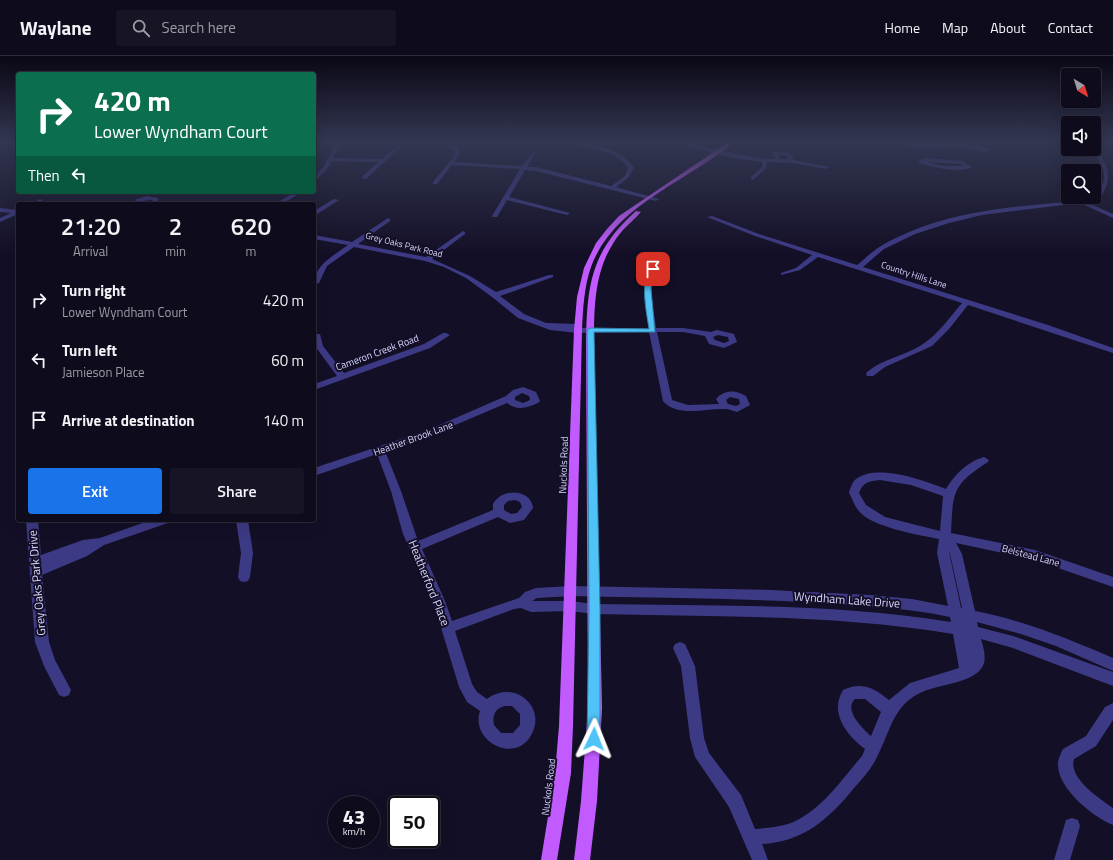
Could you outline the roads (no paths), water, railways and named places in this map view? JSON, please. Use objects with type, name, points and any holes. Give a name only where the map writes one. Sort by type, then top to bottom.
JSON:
[{"type":"main road","name":"Nuckols Road","points":[[549,860],[563,773],[571,591],[578,329],[581,287],[594,251],[611,226],[628,211],[653,198],[682,179]]},
{"type":"main road","name":"Nuckols Road","points":[[582,860],[593,755],[595,708],[590,330],[592,288],[595,274],[604,252],[614,234],[653,198]]},
{"type":"street","points":[[435,183],[439,179]]},
{"type":"street","points":[[496,216],[517,179]]},
{"type":"street","points":[[578,179],[653,198]]},
{"type":"street","points":[[611,187],[625,180],[625,179]]},
{"type":"street","points":[[1101,192],[1105,181],[1113,182]]},
{"type":"street","points":[[282,202],[296,194]]},
{"type":"street","points":[[136,202],[139,200],[151,198],[156,199],[154,202]]},
{"type":"street","points":[[506,198],[567,213]]},
{"type":"street","points":[[316,213],[336,200]]},
{"type":"street","points":[[858,267],[878,251],[894,242],[944,223],[996,211],[1061,204]]},
{"type":"street","points":[[1084,204],[1113,216]]},
{"type":"street","points":[[0,210],[16,212]]},
{"type":"street","points":[[0,220],[16,213]]},
{"type":"street","name":"Country Hills Lane","points":[[710,217],[723,223],[1113,351]]},
{"type":"street","points":[[316,279],[324,265],[388,220]]},
{"type":"street","points":[[427,259],[463,233]]},
{"type":"street","name":"Grey Oaks Park Road","points":[[316,237],[427,259],[446,266],[496,294],[521,316],[545,325],[590,330],[696,331],[710,334]]},
{"type":"street","points":[[783,274],[798,269],[817,254]]},
{"type":"street","points":[[655,266],[650,272],[648,289],[653,331],[668,401],[682,407],[725,406]]},
{"type":"street","points":[[496,294],[551,276]]},
{"type":"street","points":[[870,374],[882,364],[911,354],[932,342],[966,302]]},
{"type":"street","name":"Cameron Creek Road","points":[[316,386],[426,346],[446,335]]},
{"type":"street","points":[[317,336],[319,346],[343,377]]},
{"type":"street","name":"Heather Brook Lane","points":[[316,471],[431,432],[510,398]]},
{"type":"street","name":"Heatherford Place","points":[[380,450],[415,547],[439,601],[466,687],[472,698],[488,709]]},
{"type":"street","points":[[966,672],[966,663],[943,553],[946,536],[944,512],[948,494],[959,477],[968,469],[984,460]]},
{"type":"street","name":"Belstead Lane","points":[[948,494],[909,480],[874,476],[866,477],[857,482],[854,493],[862,508],[881,520],[946,536],[1035,554],[1113,582]]},
{"type":"street","points":[[415,547],[499,512]]},
{"type":"street","name":"Grey Oaks Park Drive","points":[[32,522],[42,642],[49,662],[64,690]]},
{"type":"street","points":[[36,567],[83,545],[100,542],[158,522]]},
{"type":"street","points":[[242,522],[247,553],[244,578]]},
{"type":"street","points":[[751,837],[772,836],[788,832],[811,821],[831,802],[867,761],[893,704],[917,687],[934,680],[966,672],[973,668],[977,662],[973,632],[956,554],[946,536]]},
{"type":"street","points":[[36,567],[83,553],[100,542]]},
{"type":"street","name":"Wyndham Lake Drive","points":[[1113,665],[1059,641],[1021,628],[969,615],[912,604],[870,600],[771,595],[571,591],[536,593],[529,596],[522,603],[531,607],[570,606],[594,609],[861,616],[905,620],[973,632],[1033,648],[1113,679]]},
{"type":"street","points":[[448,628],[514,604],[522,603]]},
{"type":"street","points":[[680,648],[688,666],[697,738],[703,757],[735,801],[760,860]]},
{"type":"street","points":[[874,746],[853,730],[846,717],[844,706],[847,698],[853,693],[861,692],[869,694],[890,710]]},
{"type":"street","points":[[1113,710],[1110,712],[1092,741],[1072,750],[1068,754],[1064,765],[1070,779],[1077,788],[1113,817]]},
{"type":"street","points":[[1062,860],[1072,826]]}]
